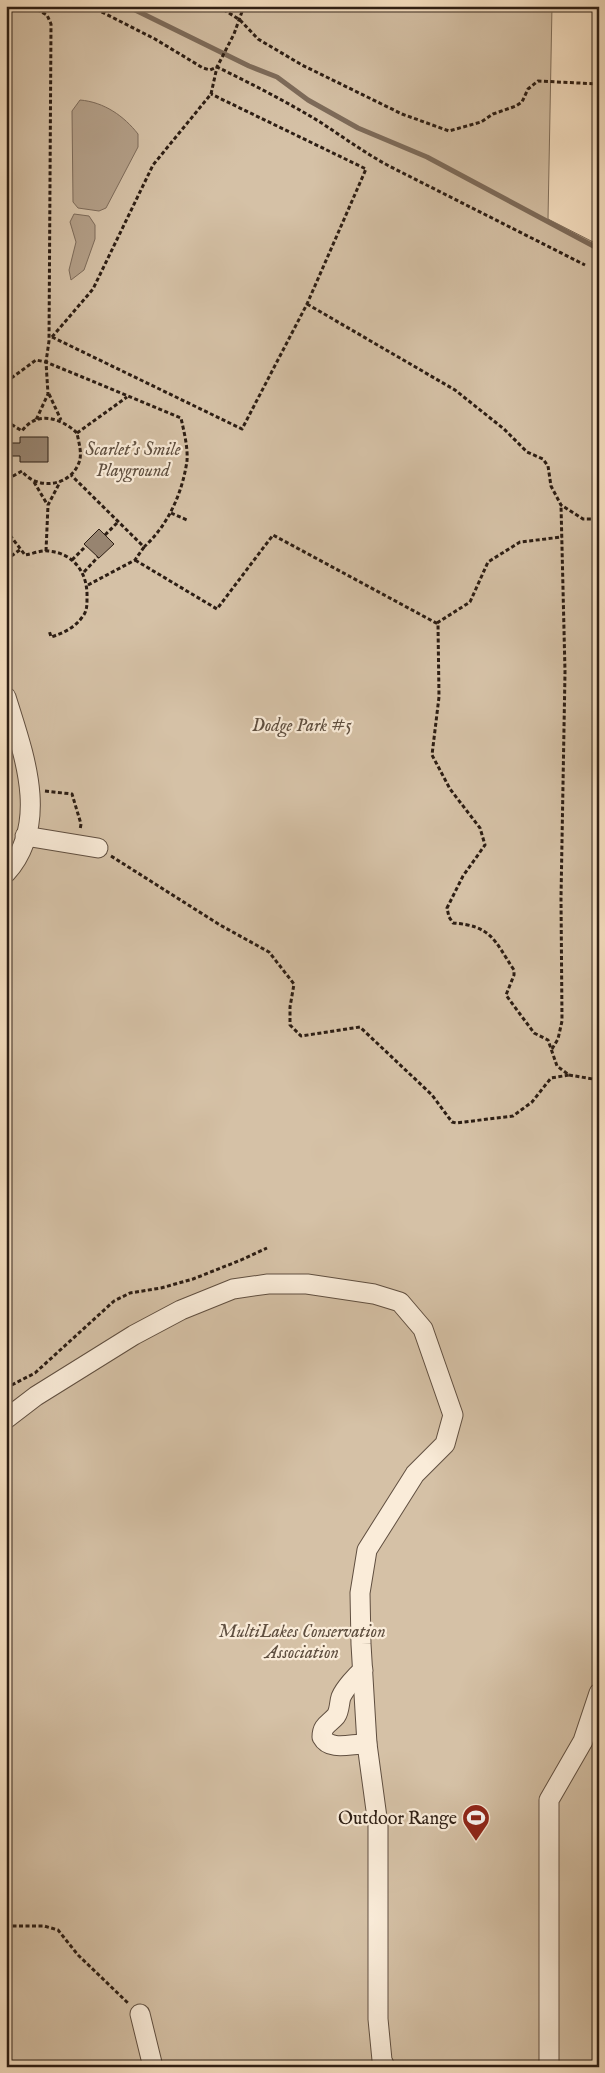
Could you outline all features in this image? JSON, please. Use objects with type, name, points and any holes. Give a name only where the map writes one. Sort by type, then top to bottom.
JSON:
[{"type":"lane","points":[[6,697],[27,764],[30,789],[30,816],[25,836],[14,864],[6,873]]},
{"type":"lane","points":[[25,836],[98,848]]},
{"type":"lane","points":[[6,1419],[36,1396],[134,1335],[181,1310],[233,1289],[268,1284],[307,1284],[374,1294],[400,1302],[423,1329],[453,1416],[445,1444],[415,1474],[366,1550],[360,1593],[367,1744],[378,1826],[378,2019],[382,2060],[385,2067]]},
{"type":"lane","points":[[363,1670],[353,1678],[341,1696],[337,1714],[323,1727],[322,1737],[327,1744],[333,1746],[367,1744]]},
{"type":"lane","points":[[549,2067],[549,1800],[583,1741],[599,1693]]},
{"type":"lane","points":[[140,2014],[153,2067]]},
{"type":"path","points":[[31,6],[47,15],[51,24],[48,341],[46,362],[48,394],[61,421]]},
{"type":"path","points":[[90,6],[155,39],[203,68],[210,70],[217,68],[242,79],[320,123],[365,153],[585,265]]},
{"type":"path","points":[[218,6],[240,20],[258,39],[302,65],[402,114],[449,131],[481,122],[493,114],[516,106],[522,102],[528,89],[538,81],[599,84]]},
{"type":"path","points":[[48,341],[93,289],[153,166],[211,94],[217,68],[228,49],[244,6]]},
{"type":"path","points":[[42,12],[46,7]]},
{"type":"path","points":[[52,337],[242,429],[307,304],[366,169],[211,94]]},
{"type":"path","points":[[307,304],[455,390],[504,429],[528,452],[543,459],[548,466],[551,486],[561,504],[583,519],[599,519]]},
{"type":"path","points":[[6,380],[36,360],[46,362],[181,418],[186,439],[187,460],[171,513],[158,534],[144,547],[135,560],[88,585]]},
{"type":"path","points":[[6,421],[22,431],[36,420],[48,394]]},
{"type":"path","points":[[77,433],[127,397]]},
{"type":"path","points":[[34,481],[47,484],[60,482],[71,475],[78,464],[81,452],[77,433],[61,421],[48,418],[36,420]]},
{"type":"path","points":[[6,480],[22,471],[34,481],[48,505]]},
{"type":"path","points":[[71,475],[144,547]]},
{"type":"path","points":[[46,550],[48,505],[60,482]]},
{"type":"path","points":[[552,1049],[558,1039],[562,1021],[561,898],[564,662],[561,504]]},
{"type":"path","points":[[171,513],[187,520]]},
{"type":"path","points":[[105,535],[118,522]]},
{"type":"path","points":[[6,531],[25,555],[46,550],[59,553],[72,560],[84,572],[88,585],[84,615],[65,632],[51,637],[49,630]]},
{"type":"path","points":[[135,560],[217,609],[272,535],[436,623]]},
{"type":"path","points":[[436,623],[470,602],[488,562],[520,542],[562,537]]},
{"type":"path","points":[[72,560],[86,546]]},
{"type":"path","points":[[6,560],[21,549]]},
{"type":"path","points":[[84,572],[98,557]]},
{"type":"path","points":[[436,623],[439,697],[432,755],[450,789],[480,828],[485,845],[463,876],[448,908],[449,917],[453,923],[470,924],[486,931],[491,936],[514,970],[506,995],[534,1032],[548,1040],[557,1066],[569,1075]]},
{"type":"path","points":[[30,789],[72,794],[81,824],[75,845]]},
{"type":"path","points":[[98,848],[272,954],[294,984],[290,1007],[290,1025],[301,1036],[360,1027],[432,1095],[452,1122],[509,1118],[532,1102],[551,1078],[569,1075],[599,1080]]},
{"type":"path","points":[[6,1388],[35,1374],[114,1301],[130,1293],[161,1288],[193,1279],[267,1248]]},
{"type":"path","points":[[6,1926],[44,1926],[58,1930],[78,1955],[140,2014]]},
{"type":"green space","points":[[6,6],[552,6],[548,219],[599,245],[599,2067],[6,2067]]},
{"type":"shaded area","points":[[80,100],[89,101],[113,111],[138,134],[138,147],[106,208],[99,211],[78,208],[73,202],[72,111]]},
{"type":"shaded area","points":[[74,214],[89,216],[95,225],[95,239],[84,270],[71,280],[69,270],[76,242],[70,222]]},
{"type":"building","points":[[20,437],[48,437],[48,462],[20,462],[20,456],[11,456],[11,443],[20,443]]},
{"type":"building","points":[[99,529],[114,544],[99,558],[84,544]]},
{"type":"waterway","points":[[127,6],[249,66],[277,77],[308,100],[358,128],[427,157],[599,249]]},
{"type":"place","name":"Outdoor Range","points":[[476,1842]]},
{"type":"park label","name":"Scarlet's Smile Playground","points":[[133,459]]},
{"type":"park label","name":"Dodge Park #5","points":[[302,725]]},
{"type":"park label","name":"MultiLakes Conservation Association","points":[[302,1641]]}]
